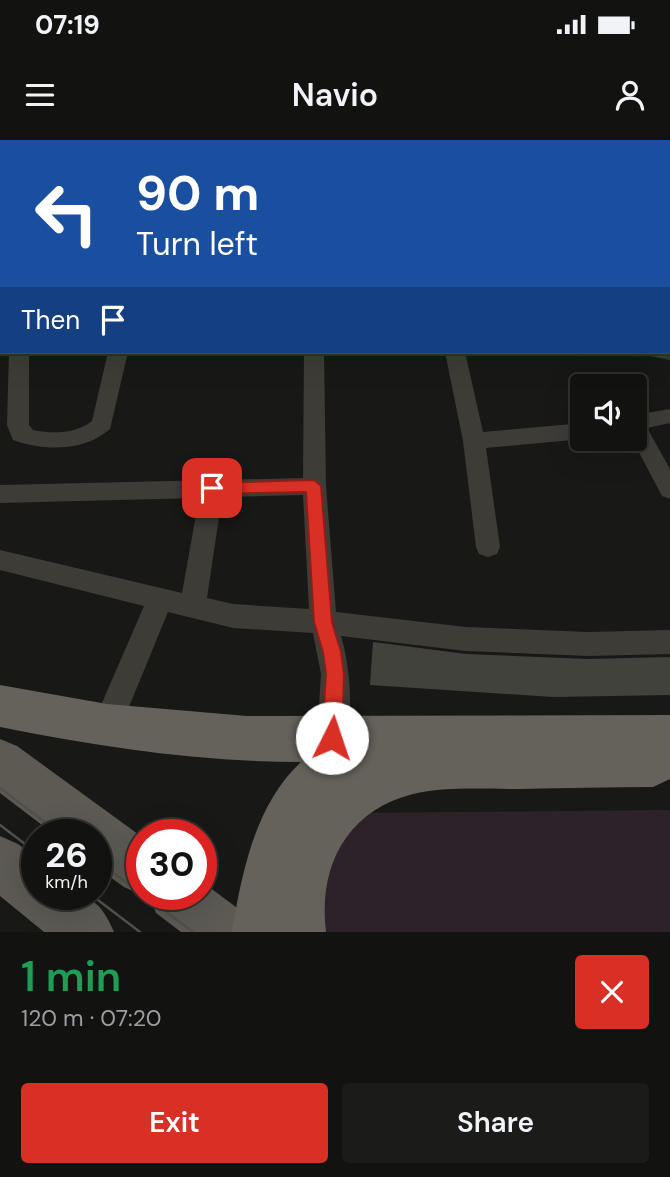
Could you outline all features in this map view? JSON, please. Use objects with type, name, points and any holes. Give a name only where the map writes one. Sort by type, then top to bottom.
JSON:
[{"type":"highway","points":[[0,706],[107,726],[247,739],[332,738],[384,741],[556,737],[670,738]]},
{"type":"highway","points":[[259,932],[272,857],[293,809],[324,772],[350,755],[384,741]]},
{"type":"highway","points":[[299,932],[297,913],[303,870],[310,847],[338,807],[356,793],[412,770],[460,766],[670,763]]},
{"type":"main road","points":[[0,763],[75,819]]},
{"type":"main road","points":[[0,862],[21,879]]},
{"type":"main road","points":[[59,910],[87,932]]},
{"type":"main road","points":[[196,910],[225,932]]},
{"type":"street","points":[[19,354],[18,425],[21,434],[29,438],[50,438],[87,435],[102,424],[118,354]]},
{"type":"street","points":[[314,354],[314,486],[323,622],[335,674],[332,738]]},
{"type":"street","points":[[455,354],[474,441],[488,547]]},
{"type":"street","points":[[647,421],[670,416]]},
{"type":"street","points":[[474,441],[570,432]]},
{"type":"street","points":[[647,447],[670,490]]},
{"type":"street","points":[[0,494],[314,486]]},
{"type":"street","points":[[193,606],[212,488]]},
{"type":"street","points":[[0,560],[233,615],[323,622],[466,639],[588,645],[670,642]]},
{"type":"street","points":[[107,726],[160,599]]},
{"type":"shaded area","points":[[670,810],[670,932],[307,932],[342,813]]},
{"type":"building","points":[[373,642],[466,654],[588,659],[670,657],[670,695],[553,697],[370,685]]},
{"type":"tram line","points":[[0,788],[41,819]]},
{"type":"tram line","points":[[0,825],[21,841]]},
{"type":"tram line","points":[[112,872],[193,932]]},
{"type":"tram line","points":[[111,910],[140,932]]},
{"type":"route","points":[[212,488],[314,486],[323,622],[335,674],[332,738]]}]
